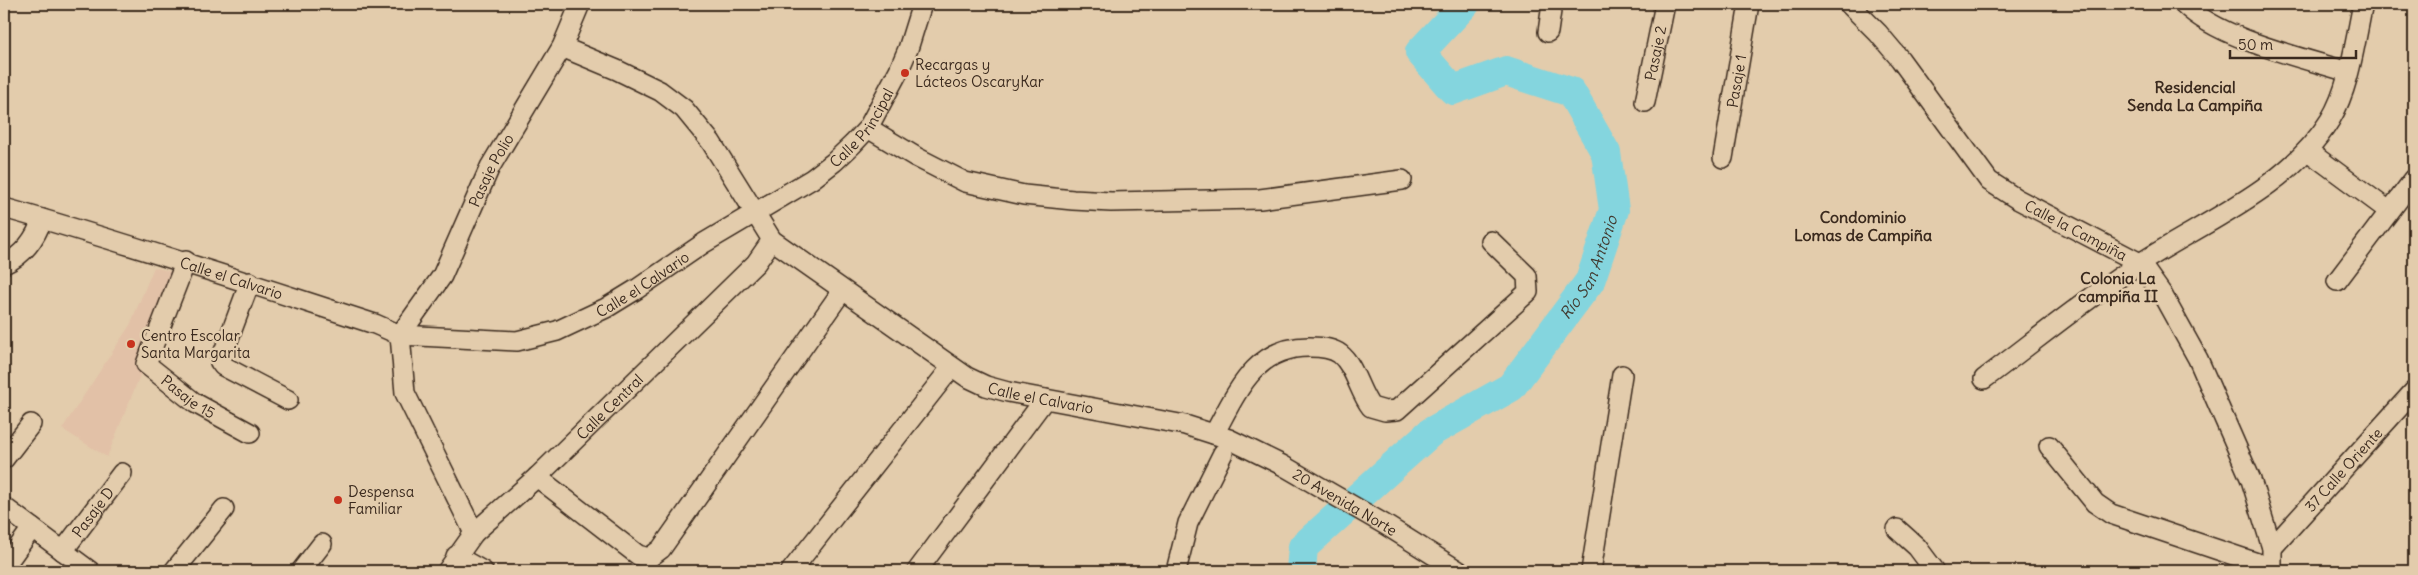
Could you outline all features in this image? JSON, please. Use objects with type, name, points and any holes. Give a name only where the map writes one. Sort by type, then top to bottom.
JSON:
[{"type":"street","name":"Pasaje Polio","points":[[400,335],[442,276],[490,167],[562,47],[580,4]]},
{"type":"street","name":"Calle Principal","points":[[755,213],[820,173],[834,162],[868,128],[908,49],[922,4]]},
{"type":"street","points":[[1548,32],[1552,4]]},
{"type":"street","name":"Pasaje 2","points":[[1645,102],[1665,4]]},
{"type":"street","name":"Pasaje 1","points":[[1723,158],[1750,4]]},
{"type":"street","name":"Calle la Campiña","points":[[1849,4],[1878,33],[1900,59],[1989,181],[2017,199],[2140,263],[2177,320],[2217,399],[2251,480],[2272,548],[2272,570]]},
{"type":"street","points":[[2184,4],[2214,24],[2242,38],[2348,72]]},
{"type":"street","points":[[1984,379],[2140,263],[2282,175],[2308,151],[2331,118],[2348,72],[2363,4]]},
{"type":"street","points":[[562,47],[660,91],[684,109],[711,142],[755,213]]},
{"type":"street","points":[[868,128],[916,157],[966,182],[1024,195],[1073,200],[1111,202],[1260,199],[1402,180]]},
{"type":"street","points":[[2308,151],[2389,211]]},
{"type":"street","points":[[2337,281],[2414,179]]},
{"type":"street","name":"Calle el Calvario","points":[[4,208],[186,261],[375,324],[400,335],[517,341],[557,331],[637,289],[704,243],[755,213],[772,240],[951,368],[986,386],[1185,425],[1222,442]]},
{"type":"street","points":[[4,264],[28,246],[38,232],[42,219]]},
{"type":"street","name":"Calle Central","points":[[452,564],[474,533],[537,477],[756,263],[772,240]]},
{"type":"street","points":[[1176,571],[1188,523],[1222,442],[1238,390],[1256,367],[1278,352],[1300,347],[1320,347],[1338,353],[1346,361],[1371,407],[1385,411],[1397,410],[1528,292],[1527,276],[1491,242]]},
{"type":"street","name":"Pasaje 15","points":[[186,261],[146,364],[195,402],[250,433]]},
{"type":"street","points":[[250,282],[220,362],[223,366],[288,400]]},
{"type":"street","points":[[537,477],[638,555],[649,558],[661,549],[842,291]]},
{"type":"street","points":[[400,335],[405,393],[426,450],[474,533]]},
{"type":"street","points":[[791,571],[951,368]]},
{"type":"street","points":[[1592,571],[1622,375]]},
{"type":"street","name":"37 Calle Oriente","points":[[2272,548],[2414,391]]},
{"type":"street","points":[[916,571],[1045,399]]},
{"type":"street","points":[[4,459],[32,424]]},
{"type":"street","name":"20 Avenida Norte","points":[[1222,442],[1282,464],[1459,571]]},
{"type":"street","points":[[2048,446],[2095,503],[2111,514],[2272,570]]},
{"type":"street","name":"Pasaje D","points":[[63,551],[122,473]]},
{"type":"street","points":[[4,507],[90,571]]},
{"type":"street","points":[[174,571],[224,509]]},
{"type":"street","points":[[4,567],[32,528]]},
{"type":"street","points":[[1897,529],[1917,547],[1935,571]]},
{"type":"street","points":[[301,571],[322,544]]},
{"type":"street","points":[[452,564],[483,571]]},
{"type":"shaded area","name":"Centro Escolar Santa Margarita","points":[[154,267],[172,272],[137,362],[143,368],[107,457],[62,429],[130,325]]},
{"type":"waterway","name":"Río San Antonio","points":[[1301,571],[1303,547],[1431,432],[1511,387],[1590,281],[1614,210],[1606,153],[1571,92],[1506,71],[1453,90],[1420,52],[1465,4]]},
{"type":"place","name":"Recargas y Lácteos OscaryKar","points":[[905,73]]},
{"type":"place","name":"Centro Escolar Santa Margarita","points":[[131,344]]},
{"type":"place","name":"Despensa Familiar","points":[[338,500]]},
{"type":"district","name":"Residencial Senda La Campiña","points":[[2195,96]]},
{"type":"district","name":"Condominio Lomas de Campiña","points":[[1863,226]]},
{"type":"district","name":"Colonia La campiña II","points":[[2118,287]]}]
